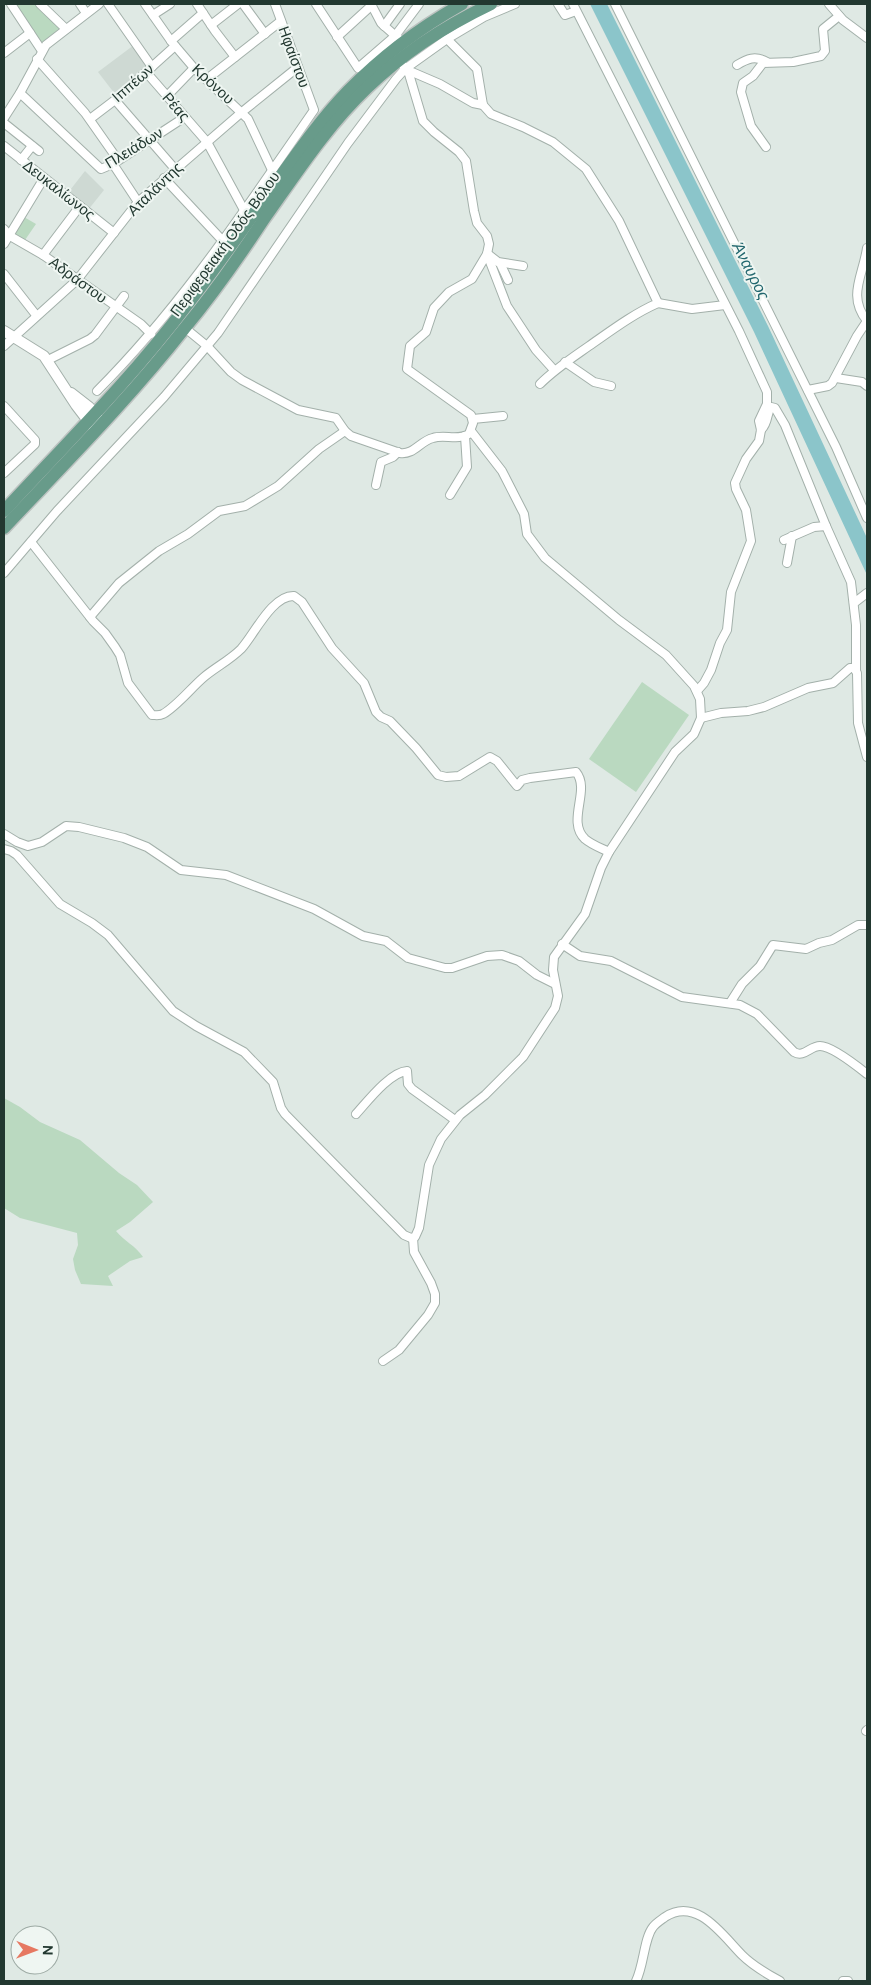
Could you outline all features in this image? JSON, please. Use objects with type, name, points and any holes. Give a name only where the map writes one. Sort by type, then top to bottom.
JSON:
[{"type":"main road","name":"Περιφερειακή Οδός Βόλου","points":[[4,528],[95,422],[187,306],[324,117],[399,39],[462,4]]},
{"type":"main road","name":"Περιφερειακή Οδός Βόλου","points":[[4,511],[95,422],[185,328],[231,268],[325,135],[366,89],[402,65],[439,32],[491,4]]},
{"type":"street","points":[[11,4],[42,51]]},
{"type":"street","points":[[40,4],[66,29]]},
{"type":"street","points":[[80,4],[86,13]]},
{"type":"street","points":[[4,118],[20,93],[37,59],[50,41],[99,4]]},
{"type":"street","name":"Ρέας","points":[[108,4],[167,96],[206,142],[244,210]]},
{"type":"street","name":"Κρόνου","points":[[145,4],[173,44],[194,68],[242,112],[252,125],[272,170]]},
{"type":"street","points":[[153,15],[170,4]]},
{"type":"street","points":[[197,4],[235,57]]},
{"type":"street","points":[[211,25],[238,4]]},
{"type":"street","points":[[243,4],[265,34]]},
{"type":"street","name":"Ηφαίστου","points":[[272,170],[314,110],[275,4]]},
{"type":"street","points":[[316,4],[358,68],[399,39],[419,4]]},
{"type":"street","points":[[384,26],[400,4]]},
{"type":"street","points":[[4,573],[164,397],[218,333],[348,143],[392,83],[402,65],[484,17],[515,4]]},
{"type":"street","points":[[558,4],[565,15],[574,7],[766,389],[767,404],[759,421],[761,430],[759,441],[746,459],[735,483],[746,510],[751,534],[750,544],[730,592],[727,630],[720,643],[711,670],[697,691]]},
{"type":"street","points":[[615,4],[808,390],[867,518]]},
{"type":"street","points":[[829,4],[839,16],[867,38]]},
{"type":"street","points":[[337,37],[371,5],[384,26],[399,39]]},
{"type":"street","name":"Ιππέων","points":[[90,119],[115,100],[149,69],[203,13]]},
{"type":"street","points":[[766,147],[752,130],[741,87],[744,81],[755,74],[760,64],[766,62],[793,62],[821,56],[824,51],[822,29],[839,16]]},
{"type":"street","points":[[206,79],[282,21]]},
{"type":"street","points":[[4,53],[30,33]]},
{"type":"street","points":[[448,39],[477,69],[483,105],[491,114],[548,139],[586,169],[619,221],[658,303]]},
{"type":"street","points":[[736,64],[757,58],[766,62]]},
{"type":"street","points":[[37,59],[90,119],[138,202]]},
{"type":"street","points":[[402,65],[473,103],[483,105]]},
{"type":"street","points":[[402,65],[423,121],[459,152],[466,161],[477,223],[488,240],[487,254],[507,306],[536,350],[554,370]]},
{"type":"street","name":"Αταλάντης","points":[[4,346],[36,315],[77,280],[138,202],[206,142],[298,67]]},
{"type":"street","points":[[167,96],[194,68]]},
{"type":"street","name":"Πλειάδων","points":[[20,93],[99,168],[103,169],[185,118]]},
{"type":"street","points":[[115,100],[175,169]]},
{"type":"street","points":[[4,123],[39,151]]},
{"type":"street","name":"Δευκαλίωνος","points":[[4,146],[114,233]]},
{"type":"street","points":[[21,160],[32,146]]},
{"type":"street","points":[[97,392],[151,334],[272,170]]},
{"type":"street","points":[[4,244],[44,178]]},
{"type":"street","points":[[164,178],[222,240]]},
{"type":"street","points":[[42,255],[80,206]]},
{"type":"street","name":"Αδράστου","points":[[4,229],[10,236],[42,255],[151,334]]},
{"type":"street","points":[[808,390],[828,386],[836,378],[856,336],[867,321],[860,311],[857,296],[867,248]]},
{"type":"street","points":[[487,254],[500,263],[524,266]]},
{"type":"street","points":[[473,419],[469,413],[407,369],[407,365],[410,346],[426,332],[436,306],[448,292],[472,279],[487,254]]},
{"type":"street","points":[[500,263],[508,280]]},
{"type":"street","points":[[4,274],[36,315]]},
{"type":"street","points":[[48,360],[90,339],[124,296]]},
{"type":"street","points":[[540,384],[554,370],[625,319],[658,303],[692,309],[725,305]]},
{"type":"street","points":[[185,328],[207,346],[231,372],[242,380],[298,410],[336,418],[345,431],[359,439],[398,452],[409,452],[430,438],[468,434]]},
{"type":"street","points":[[4,331],[48,360],[67,389],[95,422]]},
{"type":"street","points":[[566,362],[594,382],[611,386]]},
{"type":"street","points":[[836,378],[862,382],[867,386]]},
{"type":"street","points":[[4,407],[36,440],[4,473]]},
{"type":"street","points":[[761,430],[768,420],[769,409],[771,407],[775,408],[782,419],[826,526],[850,578],[854,603],[858,723],[867,757]]},
{"type":"street","points":[[473,419],[502,416]]},
{"type":"street","points":[[450,495],[467,467],[468,434],[473,419]]},
{"type":"street","points":[[90,617],[119,583],[159,551],[188,534],[219,511],[245,506],[276,488],[319,449],[345,431]]},
{"type":"street","points":[[383,1361],[400,1350],[428,1315],[435,1303],[435,1294],[431,1283],[414,1252],[413,1238],[418,1231],[431,1159],[441,1139],[455,1120],[527,1051],[556,1008],[558,996],[555,984],[554,957],[585,914],[601,868],[609,852],[675,752],[694,734],[701,718],[701,705],[697,691],[666,655],[619,620],[545,558],[527,534],[524,514],[502,471],[468,434]]},
{"type":"street","points":[[376,485],[380,463],[393,457],[398,452]]},
{"type":"street","points":[[784,540],[817,526],[826,526]]},
{"type":"street","points":[[787,563],[792,536]]},
{"type":"street","points":[[31,542],[90,617],[105,633],[120,655],[128,683],[152,715],[163,714],[204,677],[240,649],[277,603],[288,596],[298,597],[332,648],[364,683],[376,712],[381,717],[390,721],[438,774],[446,777],[459,776],[490,757],[497,761],[517,786],[522,780],[530,778],[576,772],[581,783],[578,814],[579,829],[585,839],[609,852]]},
{"type":"street","points":[[854,603],[867,593]]},
{"type":"street","points":[[701,718],[764,707],[808,688],[833,684],[850,668],[856,670]]},
{"type":"street","points":[[4,834],[28,846],[42,842],[66,826],[79,827],[124,838],[147,848],[181,870],[226,875],[314,909],[363,936],[386,941],[408,958],[445,968],[452,968],[487,956],[502,955],[518,961],[537,975],[555,984]]},
{"type":"street","points":[[4,849],[12,851],[60,904],[108,935],[173,1011],[244,1052],[274,1082],[281,1108],[285,1114],[404,1236],[413,1238]]},
{"type":"street","points":[[730,1003],[742,984],[760,966],[773,945],[806,949],[832,940],[858,925],[867,925]]},
{"type":"street","points":[[562,944],[580,956],[611,961],[682,997],[740,1005],[757,1014],[794,1052],[802,1054],[818,1046],[823,1047],[867,1074]]},
{"type":"street","points":[[356,1114],[389,1080],[407,1071],[408,1084],[412,1089],[455,1120]]},
{"type":"street","points":[[636,1981],[644,1961],[646,1945],[653,1926],[674,1911],[688,1912],[705,1918],[725,1934],[747,1960],[780,1981]]},
{"type":"street","points":[[843,1981],[848,1981]]},
{"type":"shaded area","points":[[134,45],[148,65],[115,94],[98,72]]},
{"type":"shaded area","points":[[85,171],[104,190],[88,210],[67,194]]},
{"type":"green space","points":[[14,4],[37,4],[60,28],[40,44]]},
{"type":"green space","points":[[24,217],[36,224],[25,240],[14,234]]},
{"type":"green space","points":[[642,682],[689,715],[636,792],[589,759]]},
{"type":"green space","points":[[4,1098],[40,1122],[80,1140],[119,1173],[137,1185],[153,1202],[130,1222],[116,1231],[143,1257],[130,1261],[108,1276],[113,1286],[81,1284],[73,1259],[78,1245],[77,1233],[20,1218],[4,1208]]},
{"type":"water","points":[[590,4],[607,4],[768,326],[867,538],[867,575],[754,332]]},
{"type":"water label","name":"Άναυρος","points":[[751,271]]}]
